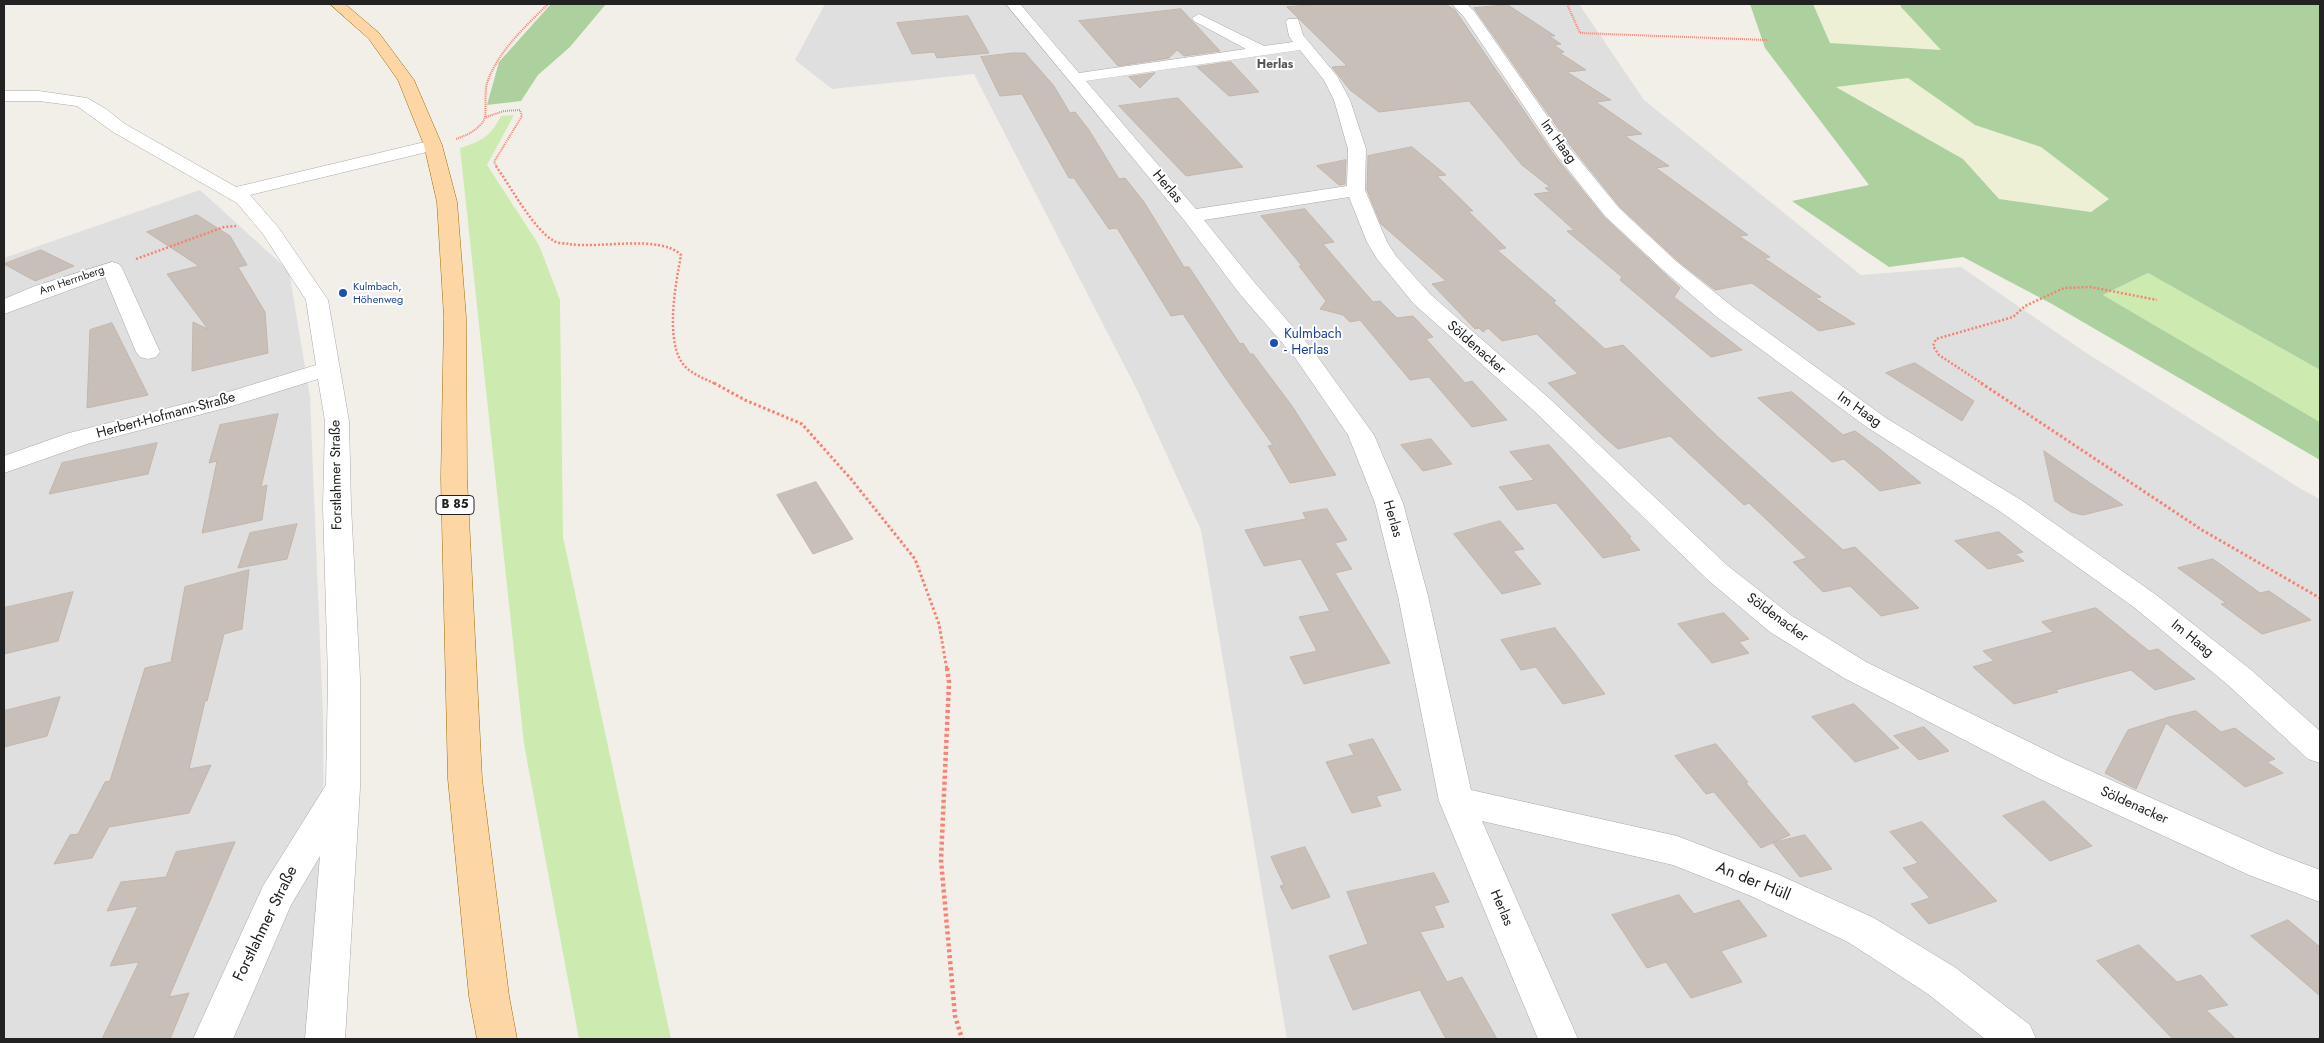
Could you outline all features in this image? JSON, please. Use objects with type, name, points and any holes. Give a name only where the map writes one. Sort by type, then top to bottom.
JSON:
[{"type":"main road","name":"B 85","points":[[337,4],[374,36],[406,80],[433,144],[447,202],[455,317],[454,478],[466,779],[489,996],[497,1039]]},
{"type":"street","name":"Herlas","points":[[1012,4],[1192,216],[1247,288],[1304,354],[1361,435],[1389,503],[1413,596],[1456,802],[1558,1039]]},
{"type":"street","name":"Im Haag","points":[[1459,4],[1469,14],[1562,150],[1606,204],[1670,266],[1725,312],[1824,386],[1877,423],[2011,506],[2145,601],[2239,677],[2320,750]]},
{"type":"street","points":[[1199,18],[1263,52]]},
{"type":"street","name":"Söldenacker","points":[[1263,52],[1299,33],[1331,79],[1350,121],[1357,149],[1356,190],[1377,242],[1387,259],[1422,299],[1541,404],[1718,573],[1781,624],[1854,670],[2054,770],[2262,864],[2320,886]]},
{"type":"street","points":[[1074,78],[1263,52]]},
{"type":"street","name":"Forstlahmer Straße","points":[[4,96],[38,96],[81,102],[100,113],[118,128],[244,199],[267,226],[317,300],[337,421],[337,506],[344,668],[343,788],[325,1039]]},
{"type":"street","points":[[233,193],[433,144]]},
{"type":"street","points":[[1192,216],[1356,190]]},
{"type":"street","name":"Am Herrnberg","points":[[4,307],[43,291],[112,268],[148,352]]},
{"type":"street","name":"Herbert-Hofmann-Straße","points":[[4,466],[20,458],[115,429],[208,405],[329,368]]},
{"type":"street","name":"Forstlahmer Straße","points":[[213,1039],[276,897],[343,788]]},
{"type":"street","name":"An der Hüll","points":[[1456,802],[1677,851],[1764,885],[1861,930],[1942,981],[2016,1039]]},
{"type":"path","points":[[486,117],[484,109],[485,96],[488,80],[496,62],[548,4]]},
{"type":"path","points":[[1567,4],[1580,33],[1767,40]]},
{"type":"path","points":[[433,144],[476,131],[486,117],[504,110],[520,110],[522,116],[494,162],[538,228],[555,242],[581,246],[654,244],[674,248],[681,256],[674,292],[673,344],[687,369],[745,400],[802,424],[851,479],[915,559],[939,624],[949,682],[941,860],[955,1016],[962,1039]]},
{"type":"path","points":[[112,268],[224,227],[267,226]]},
{"type":"path","points":[[2157,300],[2091,287],[2064,288],[2025,306],[2013,316],[1936,338],[1933,346],[1939,355],[2072,442],[2134,486],[2202,530],[2320,598]]},
{"type":"shaded area","points":[[825,4],[1579,4],[1644,100],[1861,275],[1961,267],[2085,352],[2301,489],[2320,499],[2320,1039],[1287,1039],[1201,530],[1138,392],[974,74],[832,89],[795,60]]},
{"type":"shaded area","points":[[200,190],[289,271],[310,397],[323,716],[324,876],[308,1039],[4,1039],[4,258]]},
{"type":"green space","points":[[551,4],[606,4],[570,47],[538,75],[521,101],[487,105],[499,62]]},
{"type":"green space","points":[[1750,4],[1813,4],[1830,43],[1941,50],[1900,4],[2320,4],[2320,370],[2148,273],[2103,295],[2320,422],[2320,460],[2052,304],[1963,257],[1889,267],[1792,201],[1869,185],[1765,48]],"holes":[[[1908,78],[1975,125],[2041,147],[2109,199],[2091,212],[1999,199],[1963,159],[1836,87]]]},
{"type":"green space","points":[[1813,4],[1900,4],[1942,50],[1830,43]]},
{"type":"green space","points":[[1908,78],[1975,125],[2041,147],[2109,199],[2091,212],[1999,199],[1963,159],[1836,86]]},
{"type":"green space","points":[[514,115],[487,165],[539,245],[560,300],[563,537],[671,1039],[579,1039],[524,744],[460,148],[474,143],[489,134],[501,116]]},
{"type":"green space","points":[[2148,273],[2320,370],[2320,422],[2103,295]]},
{"type":"building","points":[[1321,4],[1445,4],[1455,10],[1554,155],[1604,217],[1680,288],[1674,297],[1742,350],[1711,357],[1620,280],[1622,277],[1567,231],[1574,230],[1534,194],[1550,192],[1545,188],[1550,187],[1522,165],[1469,101],[1379,112],[1350,90],[1332,67],[1347,66],[1287,7]]},
{"type":"building","points":[[1508,5],[1555,36],[1549,36],[1561,44],[1554,45],[1564,52],[1560,53],[1586,70],[1567,72],[1611,100],[1596,102],[1642,134],[1625,136],[1669,166],[1656,168],[1748,235],[1739,236],[1770,257],[1764,258],[1821,297],[1815,298],[1855,324],[1819,331],[1752,283],[1715,290],[1678,261],[1620,207],[1570,145],[1474,8]]},
{"type":"building","points":[[1181,9],[1220,51],[1184,56],[1177,50],[1169,58],[1118,66],[1079,21]]},
{"type":"building","points":[[968,16],[989,53],[937,58],[934,52],[912,54],[897,23]]},
{"type":"building","points":[[1025,53],[1054,86],[1070,113],[1075,112],[1089,130],[1119,179],[1125,178],[1144,202],[1184,267],[1189,267],[1240,344],[1243,343],[1250,354],[1253,354],[1292,406],[1336,475],[1290,483],[1268,446],[1273,445],[1183,314],[1171,316],[1117,228],[1109,229],[1074,178],[1069,178],[1022,94],[1000,96],[981,57]]},
{"type":"building","points":[[1231,62],[1259,92],[1229,96],[1197,67]]},
{"type":"building","points":[[1155,73],[1140,88],[1129,77]]},
{"type":"building","points":[[1178,98],[1243,167],[1186,176],[1119,106]]},
{"type":"building","points":[[1412,147],[1446,175],[1437,176],[1473,211],[1468,211],[1506,248],[1497,250],[1556,301],[1553,302],[1605,349],[1623,345],[1718,437],[1843,550],[1855,547],[1919,608],[1881,616],[1850,586],[1823,592],[1793,562],[1807,558],[1749,503],[1744,505],[1670,436],[1618,449],[1602,435],[1548,383],[1578,374],[1537,334],[1502,341],[1488,328],[1483,332],[1479,328],[1475,329],[1432,284],[1446,281],[1381,224],[1367,190],[1368,156]]},
{"type":"building","points":[[1346,160],[1345,184],[1339,185],[1317,166]]},
{"type":"building","points":[[1305,209],[1334,242],[1323,244],[1373,302],[1380,301],[1397,318],[1413,316],[1433,337],[1426,339],[1465,383],[1472,381],[1507,420],[1472,427],[1429,377],[1410,380],[1360,320],[1350,322],[1343,315],[1320,309],[1326,301],[1299,266],[1302,266],[1261,216]]},
{"type":"building","points":[[197,215],[230,236],[247,265],[238,267],[265,312],[268,353],[192,371],[193,322],[208,329],[167,274],[199,266],[147,232]]},
{"type":"building","points":[[41,250],[74,266],[35,281],[4,264]]},
{"type":"building","points":[[112,323],[148,395],[87,408],[90,330]]},
{"type":"building","points":[[1915,363],[1974,401],[1962,421],[1886,373]]},
{"type":"building","points":[[1792,392],[1843,435],[1855,431],[1921,483],[1880,491],[1844,459],[1832,462],[1758,398]]},
{"type":"building","points":[[278,414],[261,487],[267,485],[262,520],[202,533],[217,461],[209,463],[220,425]]},
{"type":"building","points":[[1431,439],[1452,464],[1423,471],[1401,445]]},
{"type":"building","points":[[157,443],[148,474],[49,494],[62,463]]},
{"type":"building","points":[[1549,445],[1631,537],[1629,538],[1640,550],[1603,558],[1556,503],[1517,510],[1499,487],[1534,480],[1510,452]]},
{"type":"building","points":[[2044,451],[2123,505],[2083,515],[2071,512],[2055,501]]},
{"type":"building","points":[[816,482],[853,539],[813,554],[777,495]]},
{"type":"building","points":[[1327,509],[1347,540],[1335,543],[1352,569],[1335,573],[1390,663],[1304,684],[1290,657],[1317,651],[1299,617],[1330,611],[1301,559],[1264,566],[1245,530],[1306,519],[1303,513]]},
{"type":"building","points":[[1500,521],[1524,549],[1513,551],[1541,584],[1502,594],[1454,534]]},
{"type":"building","points":[[297,524],[287,559],[238,568],[250,533]]},
{"type":"building","points":[[1999,532],[2023,552],[2015,554],[2024,561],[1988,569],[1955,541]]},
{"type":"building","points":[[2213,559],[2260,593],[2269,591],[2311,620],[2262,634],[2221,604],[2226,603],[2178,568]]},
{"type":"building","points":[[249,570],[242,629],[224,634],[207,701],[205,701],[189,769],[211,765],[189,813],[109,827],[92,858],[54,864],[70,835],[78,834],[105,782],[110,781],[145,668],[171,662],[185,587]]},
{"type":"building","points":[[73,592],[58,641],[4,654],[4,608]]},
{"type":"building","points":[[2096,608],[2149,651],[2158,649],[2195,679],[2155,690],[2131,670],[2055,690],[2058,692],[2014,704],[1973,667],[1994,661],[1983,651],[2053,632],[2042,622]]},
{"type":"building","points":[[1724,613],[1749,639],[1739,642],[1749,653],[1712,663],[1678,624]]},
{"type":"building","points":[[1555,628],[1605,694],[1563,704],[1536,667],[1521,670],[1501,640]]},
{"type":"building","points":[[60,697],[47,736],[4,747],[4,711]]},
{"type":"building","points":[[1854,704],[1899,748],[1855,762],[1812,717]]},
{"type":"building","points":[[2196,711],[2221,732],[2235,728],[2275,759],[2267,762],[2283,773],[2245,787],[2166,723],[2136,789],[2105,773],[2128,730]]},
{"type":"building","points":[[1924,727],[1949,751],[1919,760],[1894,736]]},
{"type":"building","points":[[1373,739],[1401,790],[1376,796],[1381,806],[1352,813],[1326,762],[1354,755],[1349,745]]},
{"type":"building","points":[[1716,744],[1790,835],[1761,848],[1714,792],[1706,794],[1675,756]]},
{"type":"building","points":[[2044,801],[2092,846],[2050,861],[2003,816]]},
{"type":"building","points":[[1922,822],[1997,901],[1929,924],[1911,904],[1930,898],[1903,868],[1918,863],[1890,832]]},
{"type":"building","points":[[1805,835],[1832,869],[1800,877],[1773,843]]},
{"type":"building","points":[[235,842],[169,997],[189,993],[170,1039],[102,1039],[139,962],[110,966],[138,906],[107,911],[121,882],[166,877],[176,852]]},
{"type":"building","points":[[1305,847],[1330,897],[1292,909],[1280,886],[1284,885],[1271,857]]},
{"type":"building","points":[[1434,873],[1449,902],[1434,906],[1444,927],[1420,932],[1447,982],[1462,977],[1497,1039],[1446,1039],[1420,990],[1353,1010],[1329,956],[1368,944],[1347,892]]},
{"type":"building","points":[[1679,895],[1694,914],[1739,900],[1767,936],[1721,951],[1742,982],[1691,998],[1666,962],[1647,968],[1612,915]]},
{"type":"building","points":[[2288,920],[2320,947],[2320,996],[2251,936]]},
{"type":"building","points":[[2139,945],[2177,982],[2201,975],[2228,1005],[2206,1010],[2236,1039],[2173,1039],[2097,961]]},
{"type":"place","name":"Kulmbach, Höhenweg","points":[[343,293]]},
{"type":"place","name":"Kulmbach - Herlas","points":[[1274,343]]},
{"type":"district","name":"Herlas","points":[[1275,65]]}]
